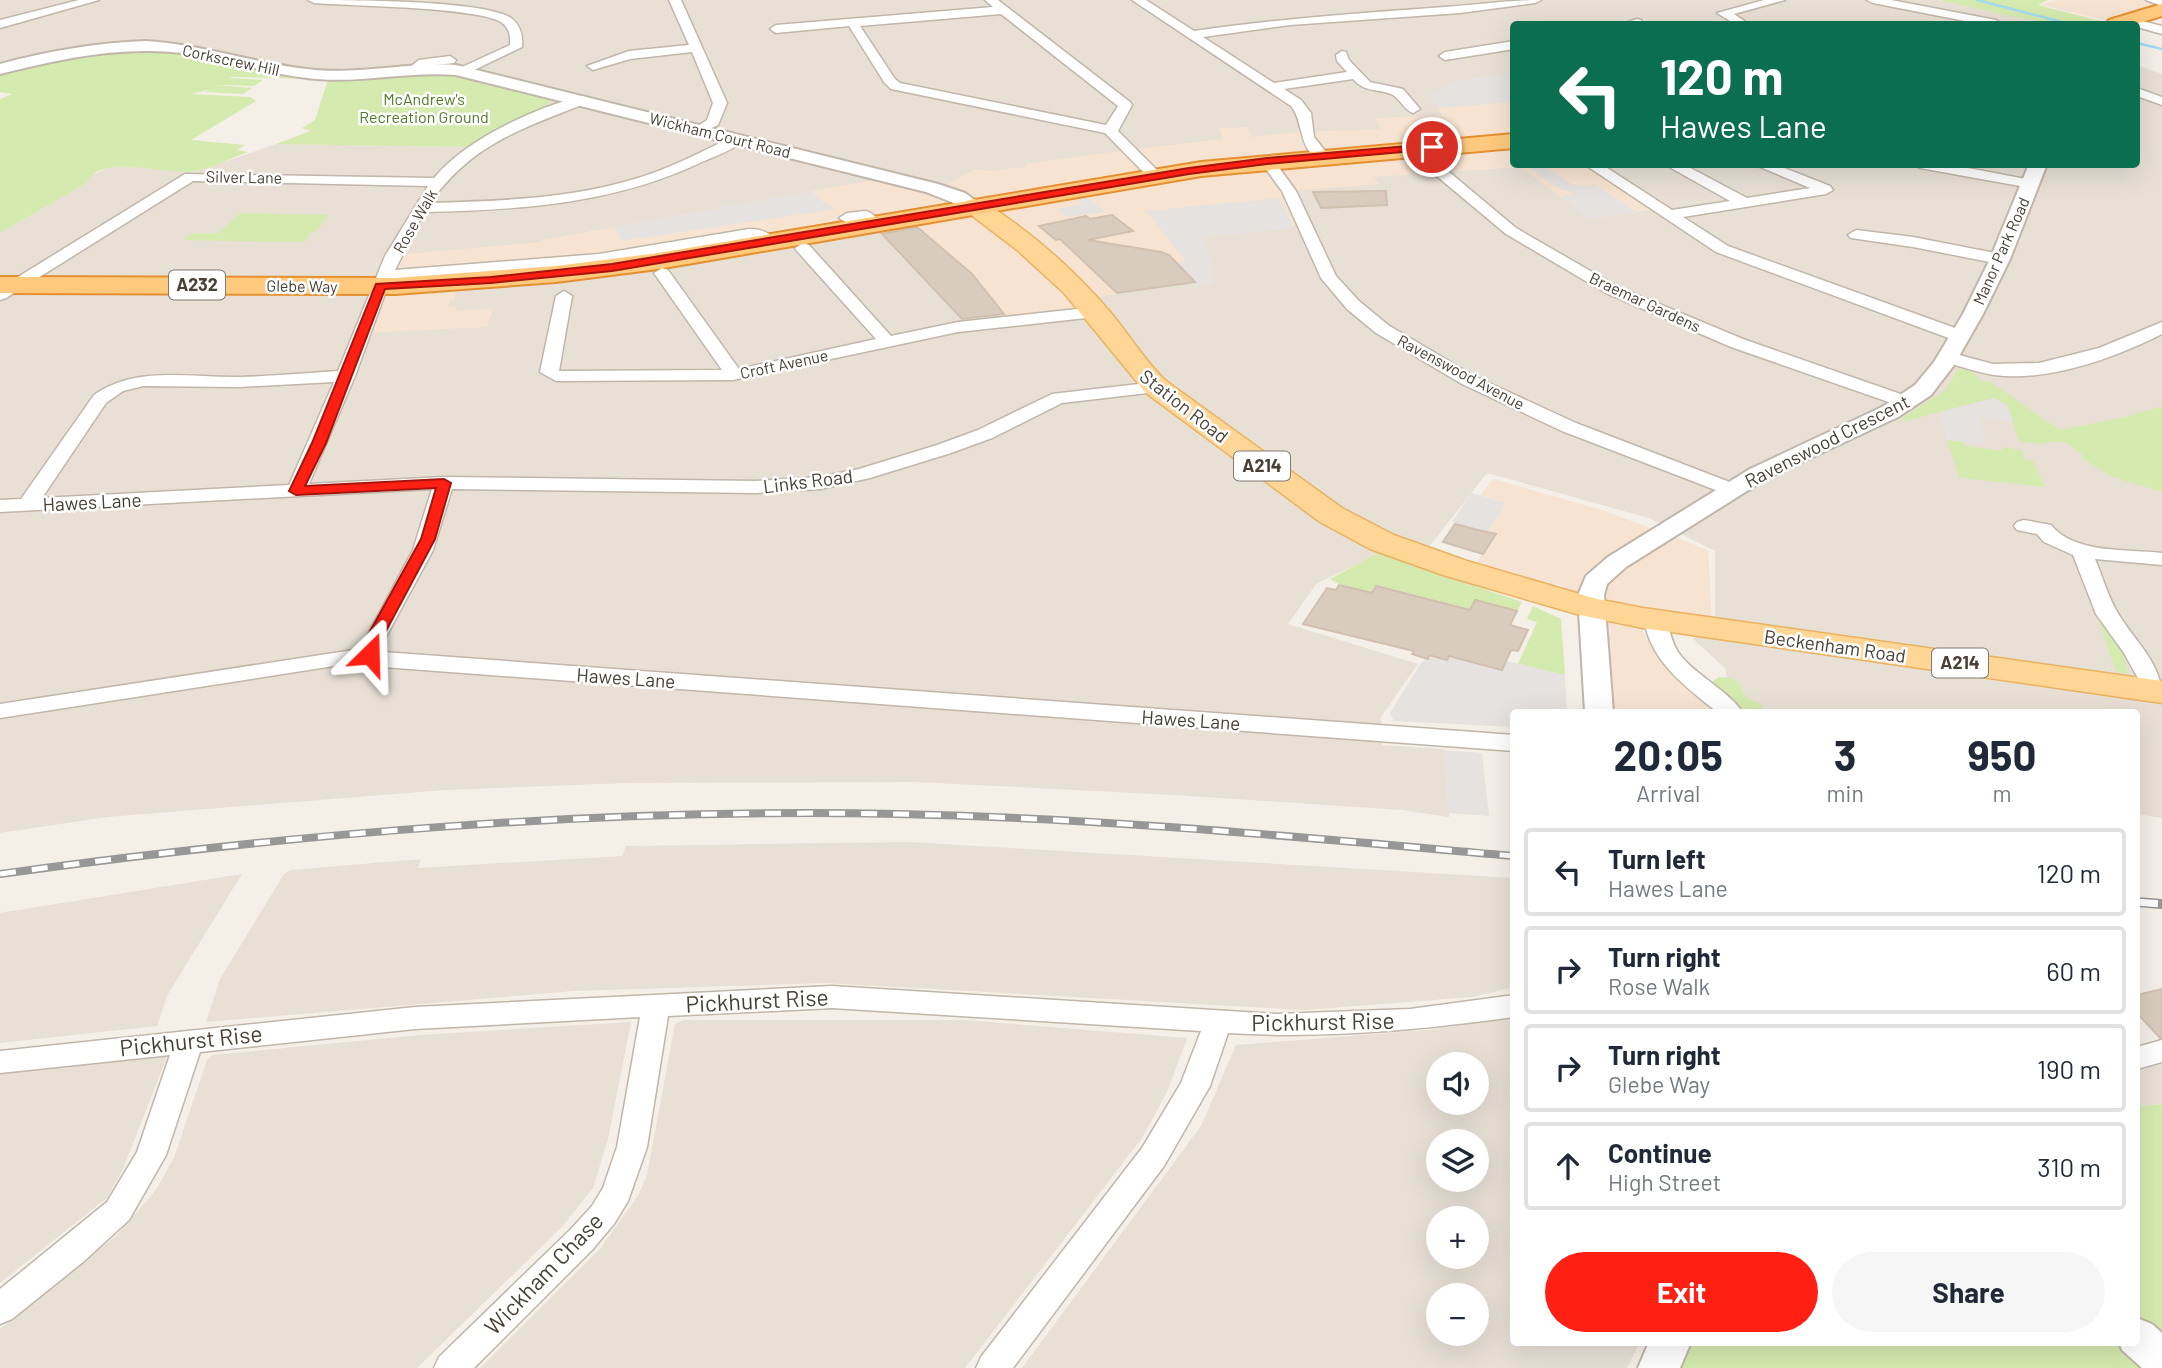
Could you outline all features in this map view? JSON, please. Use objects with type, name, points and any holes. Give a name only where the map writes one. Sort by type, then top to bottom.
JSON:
[{"type":"highway","points":[[2127,21],[2162,10]]},
{"type":"highway","name":"A232","points":[[974,206],[1155,176],[1267,161],[1510,141]]},
{"type":"highway","name":"Glebe Way","points":[[4,288],[491,280],[770,242],[974,206]]},
{"type":"main road","name":"Station Road","points":[[974,206],[1039,252],[1095,312],[1132,363],[1156,387],[1301,495],[1362,532],[1455,568],[1592,608]]},
{"type":"main road","name":"Beckenham Road","points":[[1592,608],[1655,620],[2159,692]]},
{"type":"street","points":[[0,24],[93,0]]},
{"type":"street","points":[[314,0],[474,10],[508,20],[516,34],[516,47],[464,71]]},
{"type":"street","points":[[675,0],[720,106],[713,122],[699,130]]},
{"type":"street","points":[[991,0],[1125,104],[1111,130]]},
{"type":"street","points":[[1138,0],[1272,87],[1302,110],[1305,135],[1322,156]]},
{"type":"street","points":[[1191,35],[1290,21],[1460,10],[1535,0]]},
{"type":"street","points":[[1738,21],[1723,13],[1779,0]]},
{"type":"street","points":[[1873,0],[1958,21]]},
{"type":"street","points":[[2152,0],[2162,3]]},
{"type":"street","points":[[776,29],[1003,10]]},
{"type":"street","points":[[852,22],[895,86],[1111,130],[1155,176]]},
{"type":"street","points":[[2140,26],[2162,30]]},
{"type":"street","points":[[1445,56],[1510,45]]},
{"type":"street","name":"Corkscrew Hill","points":[[0,69],[62,53],[140,47],[195,51],[315,75],[349,76],[415,68],[464,71]]},
{"type":"street","points":[[593,66],[628,55],[697,48]]},
{"type":"street","points":[[1342,55],[1343,61],[1369,87],[1398,92],[1413,109]]},
{"type":"street","points":[[415,68],[423,62],[450,60]]},
{"type":"street","name":"Wickham Court Road","points":[[464,71],[938,190],[959,197],[974,206]]},
{"type":"street","points":[[1272,87],[1355,75]]},
{"type":"street","points":[[2140,93],[2162,101]]},
{"type":"street","name":"Rose Walk","points":[[296,491],[346,376],[383,281],[438,182],[468,152],[581,100]]},
{"type":"street","points":[[422,208],[548,200],[618,188],[657,177],[737,140]]},
{"type":"street","name":"Braemar Gardens","points":[[1413,149],[1511,231],[1612,290],[1737,343],[1906,402]]},
{"type":"street","name":"Ravenswood Avenue","points":[[1267,161],[1289,191],[1332,283],[1353,306],[1382,329],[1468,380],[1566,425],[1733,490]]},
{"type":"street","points":[[1597,168],[1722,249],[1960,336]]},
{"type":"street","points":[[1679,168],[1745,203]]},
{"type":"street","points":[[1770,168],[1826,190]]},
{"type":"street","points":[[1942,168],[2031,184]]},
{"type":"street","name":"Manor Park Road","points":[[1960,336],[2000,259],[2037,168]]},
{"type":"street","name":"Silver Lane","points":[[4,288],[190,177],[438,182]]},
{"type":"street","points":[[1667,215],[1826,190]]},
{"type":"street","points":[[847,218],[866,216],[873,224]]},
{"type":"street","points":[[1856,235],[1916,242],[2000,259]]},
{"type":"street","points":[[803,248],[888,342]]},
{"type":"street","points":[[662,273],[725,359],[733,375]]},
{"type":"street","name":"Croft Avenue","points":[[564,296],[549,372],[552,376],[733,375],[958,327],[1095,312]]},
{"type":"street","points":[[1948,357],[1989,369],[2025,369],[2111,349],[2162,327]]},
{"type":"street","name":"Ravenswood Crescent","points":[[1599,709],[1592,587],[1604,572],[1775,464],[1878,418],[1906,402],[1931,382],[1960,336]]},
{"type":"street","points":[[27,505],[100,399],[117,387],[142,381],[240,382],[346,376]]},
{"type":"street","name":"Links Road","points":[[444,483],[755,487],[820,483],[863,474],[955,446],[1058,398],[1156,387]]},
{"type":"street","points":[[0,711],[370,654],[370,646],[428,539],[444,483]]},
{"type":"street","name":"Hawes Lane","points":[[0,506],[444,483]]},
{"type":"street","points":[[2024,526],[2044,529],[2051,538],[2067,547],[2082,551],[2162,559]]},
{"type":"street","points":[[2082,551],[2107,614],[2135,652],[2159,692]]},
{"type":"street","points":[[1655,620],[1657,636],[1673,660],[1728,709]]},
{"type":"street","name":"Hawes Lane","points":[[370,654],[391,660],[1510,743]]},
{"type":"street","name":"Pickhurst Rise","points":[[0,1062],[415,1018],[832,997],[1219,1022],[1350,1024],[1410,1020],[1510,1007]]},
{"type":"street","name":"Wickham Chase","points":[[452,1368],[581,1240],[603,1215],[617,1192],[632,1147],[656,1006]]},
{"type":"street","points":[[993,1368],[1153,1157],[1195,1086],[1219,1022]]},
{"type":"street","points":[[0,1309],[72,1252],[118,1211],[151,1155],[190,1041]]},
{"type":"street","points":[[2140,1057],[2162,1051]]},
{"type":"street","points":[[2140,1340],[2162,1359]]},
{"type":"street","points":[[1659,1368],[1668,1346]]},
{"type":"shaded area","points":[[0,0],[1938,0],[2047,21],[1510,21],[1510,168],[2140,168],[2140,66],[2162,74],[2162,818],[2140,814],[2140,709],[1746,709],[1729,688],[1725,668],[1693,639],[1715,623],[1715,551],[1649,518],[1487,473],[1425,552],[1400,544],[1316,584],[1288,624],[1418,664],[1381,717],[1382,745],[1444,749],[1449,817],[1402,810],[918,782],[626,783],[445,790],[107,817],[0,833],[0,233],[87,183],[89,177],[113,166],[195,172],[276,144],[467,147],[545,103],[328,80],[332,75],[0,67]]},
{"type":"shaded area","points":[[2056,0],[2162,0],[2162,6],[2117,21],[2042,5]]},
{"type":"shaded area","points":[[1510,74],[1510,102],[1438,108],[1431,95],[1458,80]]},
{"type":"shaded area","points":[[1510,101],[1510,168],[1374,177],[1379,184],[1290,191],[1305,225],[1204,237],[1212,264],[1213,284],[1198,285],[1195,282],[1084,299],[1095,312],[968,325],[903,259],[873,224],[458,283],[454,299],[450,300],[448,307],[456,306],[455,311],[493,308],[487,327],[361,333],[395,255],[542,242],[879,179],[938,189],[976,169],[988,171],[1026,167],[1025,164],[1223,139],[1219,128],[1247,127],[1252,137],[1381,129],[1375,118],[1443,115],[1438,108]]},
{"type":"shaded area","points":[[1521,168],[1595,168],[1658,209],[1591,219]]},
{"type":"shaded area","points":[[1529,168],[1548,168],[1573,185],[1596,185],[1637,212],[1591,219],[1561,197],[1574,194],[1556,187]]},
{"type":"shaded area","points":[[812,191],[820,200],[836,209],[622,241],[614,227]]},
{"type":"shaded area","points":[[1084,194],[1104,212],[1066,217],[1058,209],[1083,204],[1074,196]]},
{"type":"shaded area","points":[[1279,198],[1294,228],[1204,237],[1212,264],[1213,284],[1198,285],[1177,263],[1186,261],[1146,211]]},
{"type":"shaded area","points":[[1994,398],[2007,405],[2013,422],[1979,418],[1987,444],[1947,440],[1939,412]]},
{"type":"shaded area","points":[[1493,479],[1605,511],[1708,550],[1712,622],[1643,618],[1643,632],[1665,661],[1719,709],[1613,709],[1607,641],[1612,630],[1592,608],[1559,584],[1544,584],[1475,565],[1496,535],[1487,532],[1506,503],[1480,495]]},
{"type":"shaded area","points":[[1471,493],[1507,503],[1487,532],[1452,522]]},
{"type":"shaded area","points":[[1429,655],[1446,660],[1449,656],[1501,670],[1506,661],[1565,675],[1567,709],[1510,709],[1510,727],[1394,721],[1390,713],[1421,663]]},
{"type":"shaded area","points":[[1443,750],[1482,753],[1489,816],[1448,813]]},
{"type":"shaded area","points":[[911,842],[1510,878],[1510,988],[1473,997],[1305,1010],[826,983],[574,991],[206,1022],[220,979],[284,874],[291,870],[421,859],[418,868],[622,856],[626,846]]},
{"type":"shaded area","points":[[242,874],[168,994],[157,1026],[0,1043],[0,913]]},
{"type":"shaded area","points":[[1510,1019],[1510,1346],[1638,1346],[1627,1368],[1022,1368],[1201,1126],[1236,1045],[1428,1030]]},
{"type":"shaded area","points":[[683,1020],[965,1020],[1187,1038],[1167,1092],[1142,1138],[965,1368],[480,1368],[600,1249],[639,1194],[647,1175],[675,1024]]},
{"type":"shaded area","points":[[631,1022],[608,1139],[593,1188],[562,1227],[417,1368],[0,1368],[0,1329],[117,1235],[155,1191],[174,1158],[207,1060],[212,1055],[420,1035]]},
{"type":"shaded area","points":[[168,1054],[123,1169],[107,1198],[0,1283],[0,1072]]},
{"type":"shaded area","points":[[2162,1060],[2162,1104],[2140,1106],[2140,1067]]},
{"type":"green space","points":[[1938,0],[2048,0],[2038,5],[2100,21],[2038,21]]},
{"type":"green space","points":[[139,49],[190,52],[325,79],[232,77],[229,78],[263,80],[254,86],[215,85],[252,88],[243,94],[206,92],[208,90],[191,94],[250,97],[256,101],[191,140],[245,145],[237,150],[248,152],[196,171],[120,167],[105,169],[94,174],[87,183],[0,233],[0,99],[12,94],[0,92],[0,73],[41,60]]},
{"type":"green space","name":"McAndrew's Recreation Ground","points":[[436,72],[553,99],[544,106],[547,108],[467,147],[276,144],[311,131],[302,128],[315,120],[328,80]]},
{"type":"green space","points":[[240,213],[328,216],[317,231],[311,232],[305,242],[184,240],[193,233],[219,233]]},
{"type":"green space","points":[[1959,368],[1971,371],[1983,382],[1989,381],[2060,430],[2125,417],[2162,406],[2162,492],[2112,477],[2082,458],[2082,454],[2066,443],[2019,442],[2007,405],[1994,398],[1906,421],[1901,419],[1944,391]]},
{"type":"green space","points":[[1947,440],[1964,442],[1966,446],[2002,451],[2001,447],[2022,450],[2025,460],[2033,461],[2045,487],[1960,478]]},
{"type":"green space","points":[[1378,553],[1522,602],[1517,611],[1476,600],[1470,610],[1378,596],[1343,586],[1330,579]]},
{"type":"green space","points":[[1533,606],[1561,619],[1565,675],[1518,664],[1537,622],[1527,619]]},
{"type":"green space","points":[[2099,621],[2123,651],[2128,674],[2116,672]]},
{"type":"green space","points":[[1719,677],[1731,678],[1739,683],[1746,697],[1761,704],[1764,709],[1735,709],[1713,690],[1710,683]]},
{"type":"green space","points":[[2162,1104],[2162,1368],[1675,1368],[1683,1346],[2140,1346],[2140,1106]]},
{"type":"building","points":[[1386,191],[1387,205],[1321,208],[1313,192]]},
{"type":"building","points":[[1112,215],[1133,231],[1088,240],[1169,255],[1195,282],[1117,293],[1060,239],[1056,240],[1039,226],[1086,216],[1090,219]]},
{"type":"building","points":[[917,227],[972,274],[1004,314],[962,319],[882,234]]},
{"type":"building","points":[[1455,524],[1496,534],[1483,554],[1443,542]]},
{"type":"building","points":[[1339,585],[1372,593],[1376,586],[1470,610],[1475,600],[1517,611],[1510,625],[1528,630],[1518,651],[1511,650],[1502,670],[1449,656],[1447,660],[1429,655],[1428,659],[1412,654],[1414,651],[1303,624],[1327,588],[1336,590]]},
{"type":"building","points":[[2162,989],[2162,1038],[2140,1016],[2140,994]]},
{"type":"waterway","points":[[1977,0],[2058,21]]},
{"type":"waterway","points":[[2140,44],[2162,49]]},
{"type":"railway","points":[[0,874],[224,846],[448,826],[672,815],[785,813],[1051,820],[1510,856]]},
{"type":"railway","points":[[2140,902],[2162,904]]},
{"type":"route","points":[[370,654],[370,646],[428,539],[444,483],[296,491],[319,443],[380,286],[575,272],[1189,171],[1267,161],[1432,147]]}]
